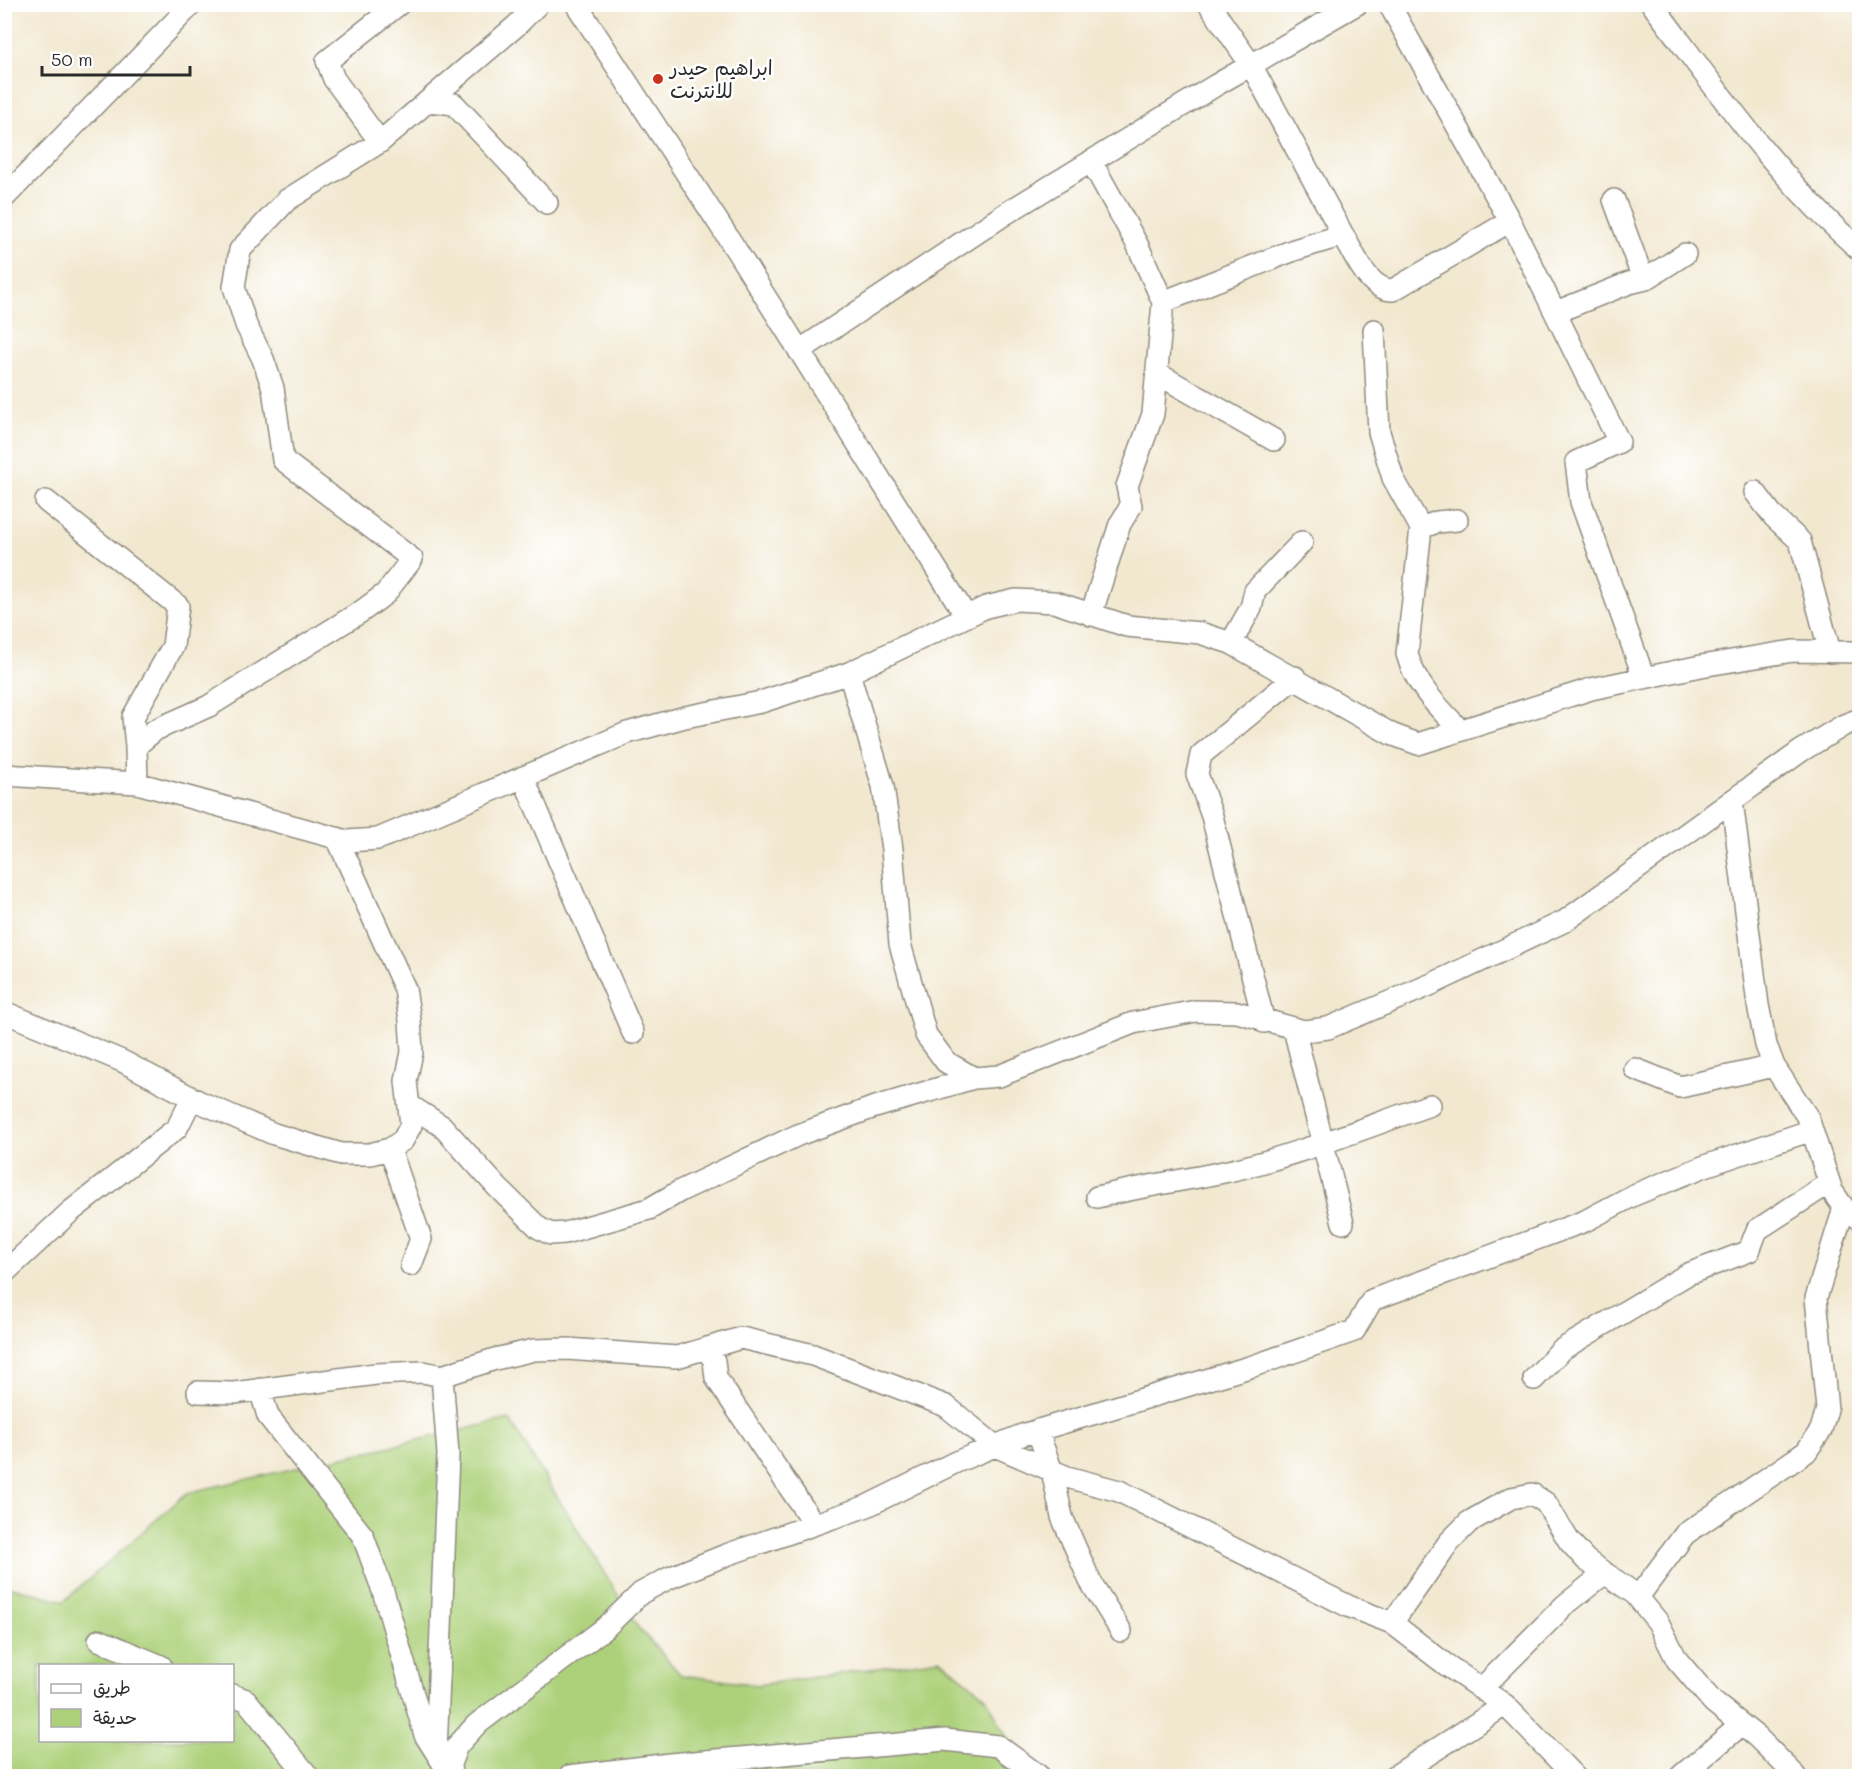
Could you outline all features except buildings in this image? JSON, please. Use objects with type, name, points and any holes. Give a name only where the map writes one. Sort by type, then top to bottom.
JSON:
[{"type":"street","points":[[4,198],[192,4]]},
{"type":"street","points":[[380,142],[334,79],[327,61],[399,4]]},
{"type":"street","points":[[136,746],[154,730],[209,706],[362,611],[384,594],[412,559],[283,460],[273,388],[263,359],[246,325],[234,287],[240,250],[287,200],[380,142],[538,4]]},
{"type":"street","points":[[576,4],[966,616]]},
{"type":"street","points":[[1209,4],[1251,65],[1343,235],[1372,282],[1382,290],[1393,290],[1510,221]]},
{"type":"street","points":[[799,351],[1005,214],[1251,65],[1357,4]]},
{"type":"street","points":[[1389,4],[1510,221],[1619,442],[1576,462],[1581,502],[1644,678]]},
{"type":"street","points":[[1652,4],[1734,113],[1799,192],[1860,250]]},
{"type":"street","points":[[429,101],[454,104],[547,203]]},
{"type":"street","points":[[1091,161],[1137,244],[1163,302],[1153,414],[1127,486],[1131,506],[1120,524],[1091,615]]},
{"type":"street","points":[[1614,200],[1643,279]]},
{"type":"street","points":[[1163,302],[1294,250],[1343,235]]},
{"type":"street","points":[[1556,312],[1643,279],[1685,254]]},
{"type":"street","points":[[1374,330],[1379,432],[1393,478],[1421,528],[1407,654],[1412,672],[1425,694],[1460,730]]},
{"type":"street","points":[[1158,374],[1274,440]]},
{"type":"street","points":[[1755,492],[1774,517],[1800,541],[1830,652]]},
{"type":"street","points":[[46,501],[178,606],[173,646],[134,717],[137,783]]},
{"type":"street","points":[[1421,528],[1437,522],[1457,520]]},
{"type":"street","points":[[1231,643],[1251,608],[1254,591],[1302,542]]},
{"type":"street","points":[[4,775],[137,783],[347,841],[378,839],[627,734],[685,717],[761,702],[849,673],[986,607],[1016,600],[1054,602],[1127,626],[1200,633],[1231,643],[1391,734],[1418,744],[1591,689],[1701,666],[1793,651],[1860,652]]},
{"type":"street","points":[[849,673],[883,786],[892,849],[900,944],[926,1035],[946,1062],[974,1078]]},
{"type":"street","points":[[1264,1022],[1212,816],[1197,774],[1201,755],[1294,677]]},
{"type":"street","points":[[409,1105],[442,1126],[498,1188],[540,1228],[551,1234],[565,1233],[649,1209],[680,1191],[798,1135],[872,1108],[974,1078],[999,1076],[1133,1023],[1196,1011],[1237,1012],[1264,1022],[1304,1031],[1328,1028],[1432,984],[1565,921],[1801,751],[1844,725],[1860,719]]},
{"type":"street","points":[[523,777],[633,1033]]},
{"type":"street","points":[[1638,1597],[1685,1534],[1806,1452],[1821,1430],[1827,1409],[1816,1298],[1852,1214],[1829,1183],[1808,1118],[1774,1066],[1766,1045],[1758,1005],[1732,801]]},
{"type":"street","points":[[4,1012],[122,1061],[192,1098],[274,1134],[340,1154],[370,1154],[390,1149],[403,1140],[411,1125],[406,1081],[412,1052],[405,989],[337,838]]},
{"type":"street","points":[[1294,1029],[1343,1223]]},
{"type":"street","points":[[1635,1069],[1680,1086],[1774,1066]]},
{"type":"street","points":[[4,1273],[70,1212],[177,1128],[192,1098]]},
{"type":"street","points":[[1097,1197],[1163,1181],[1221,1173],[1323,1142],[1430,1105]]},
{"type":"street","points":[[451,1776],[450,1764],[457,1746],[476,1725],[605,1628],[641,1593],[726,1555],[867,1506],[956,1462],[1037,1430],[1253,1366],[1354,1331],[1372,1299],[1585,1221],[1634,1194],[1706,1166],[1812,1130]]},
{"type":"street","points":[[390,1149],[422,1239],[411,1265]]},
{"type":"street","points":[[1534,1379],[1561,1350],[1688,1274],[1749,1251],[1757,1230],[1829,1183]]},
{"type":"street","points":[[198,1392],[234,1393],[376,1374],[423,1372],[442,1376],[495,1359],[534,1350],[567,1349],[677,1357],[741,1338],[813,1355],[946,1406],[995,1446],[1052,1471],[1119,1491],[1348,1606],[1392,1623],[1505,1705],[1574,1776]]},
{"type":"street","points":[[707,1348],[714,1361],[716,1378],[814,1524]]},
{"type":"street","points":[[436,1752],[448,1454],[442,1376]]},
{"type":"street","points":[[260,1389],[267,1416],[363,1536],[383,1591],[424,1735],[451,1776]]},
{"type":"street","points":[[1037,1430],[1052,1471],[1066,1528],[1090,1581],[1121,1631]]},
{"type":"street","points":[[1392,1623],[1449,1542],[1469,1522],[1511,1498],[1532,1494],[1540,1497],[1558,1519],[1569,1541],[1586,1560],[1638,1597],[1658,1622],[1677,1660],[1713,1702],[1742,1725],[1796,1776]]},
{"type":"street","points":[[1481,1689],[1565,1605],[1605,1572]]},
{"type":"street","points":[[99,1640],[159,1664]]},
{"type":"street","points":[[234,1696],[246,1700],[309,1776]]},
{"type":"street","points":[[1395,1776],[1505,1705]]},
{"type":"street","points":[[1681,1776],[1742,1725]]},
{"type":"street","points":[[569,1776],[670,1764],[945,1740],[998,1746],[1039,1776]]},
{"type":"green space","points":[[509,1419],[637,1626],[681,1675],[758,1685],[940,1659],[986,1697],[1027,1776],[5,1776],[4,1585],[64,1601],[187,1493]]},
{"type":"place","name":"ابراهيم حيدر للانترنت","points":[[658,79]]}]
